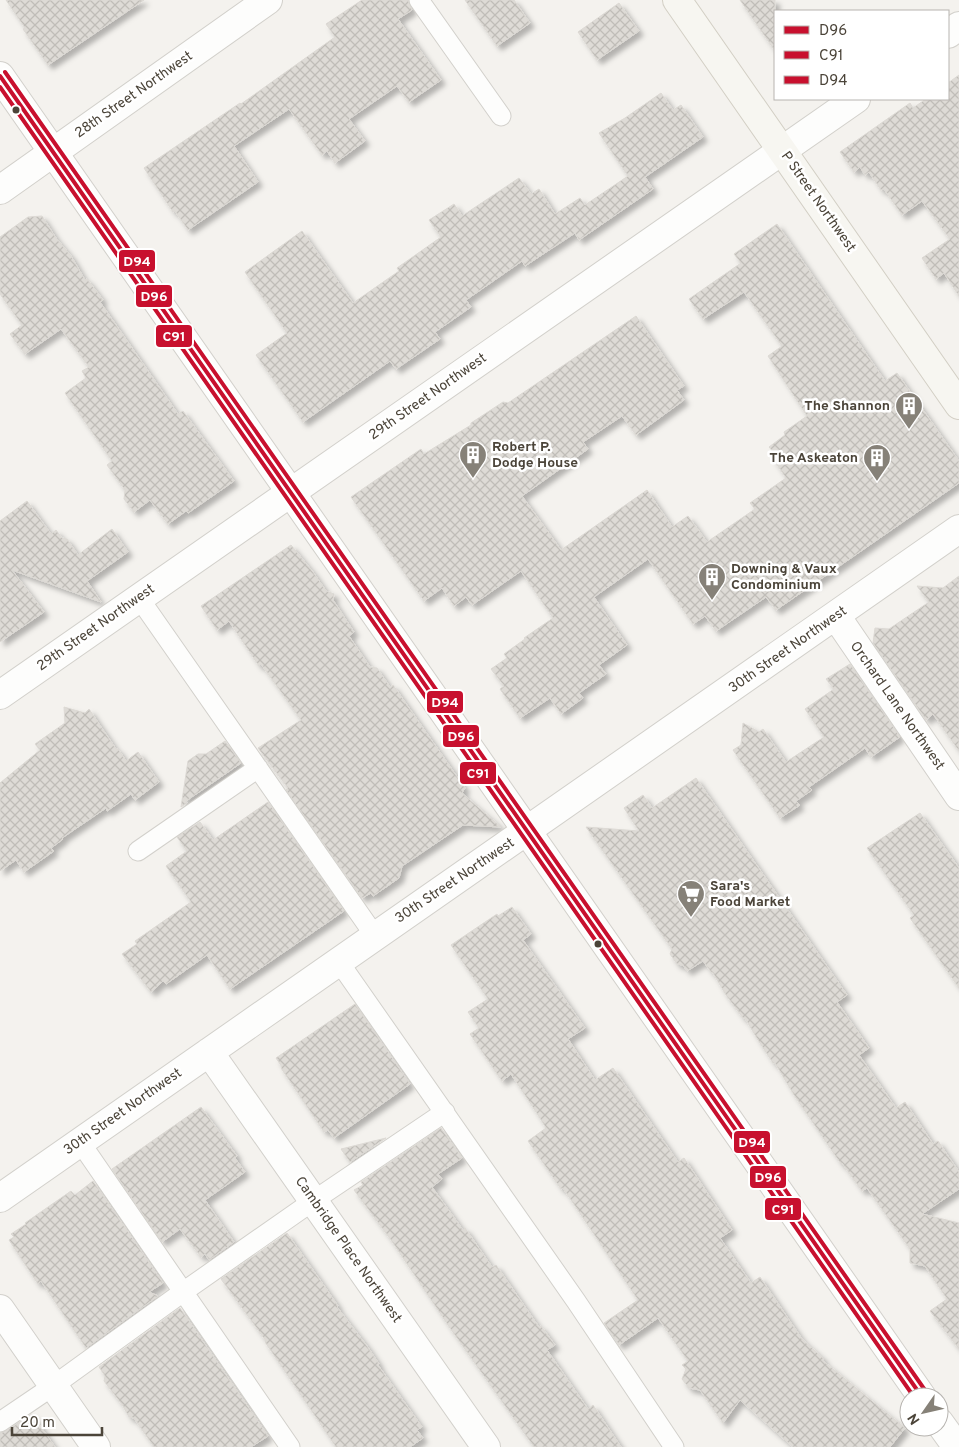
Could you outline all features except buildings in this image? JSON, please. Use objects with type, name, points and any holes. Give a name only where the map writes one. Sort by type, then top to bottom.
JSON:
[{"type":"main road","name":"P Street Northwest","points":[[677,0],[959,405]]},
{"type":"street","name":"28th Street Northwest","points":[[0,190],[268,0]]},
{"type":"street","points":[[0,76],[915,1387]]},
{"type":"street","name":"29th Street Northwest","points":[[0,695],[855,100]]},
{"type":"street","name":"30th Street Northwest","points":[[0,1198],[959,529]]},
{"type":"street","name":"Orchard Lane Northwest","points":[[836,616],[959,796]]},
{"type":"street","name":"Cambridge Place Northwest","points":[[209,1052],[486,1447]]},
{"type":"street","points":[[0,1309],[96,1447]]},
{"type":"street","points":[[949,1436],[957,1447]]},
{"type":"lane","points":[[419,0],[501,116]]},
{"type":"lane","points":[[139,598],[375,936]]},
{"type":"lane","points":[[138,851],[258,768]]},
{"type":"lane","points":[[339,962],[576,1301],[674,1447]]},
{"type":"lane","points":[[0,1422],[313,1201],[445,1112]]},
{"type":"lane","points":[[80,1142],[290,1447]]},
{"type":"transit line","name":"D94","points":[[5,72],[923,1387]]},
{"type":"transit line","name":"D96","points":[[0,76],[915,1387]]},
{"type":"transit line","name":"C91","points":[[0,87],[907,1387]]},
{"type":"place","name":"The Shannon","points":[[909,430]]},
{"type":"place","name":"Robert P. Dodge House","points":[[473,479]]},
{"type":"place","name":"The Askeaton","points":[[877,482]]},
{"type":"place","name":"Downing & Vaux Condominium","points":[[712,601]]},
{"type":"place","name":"Sara's Food Market","points":[[691,918]]}]
